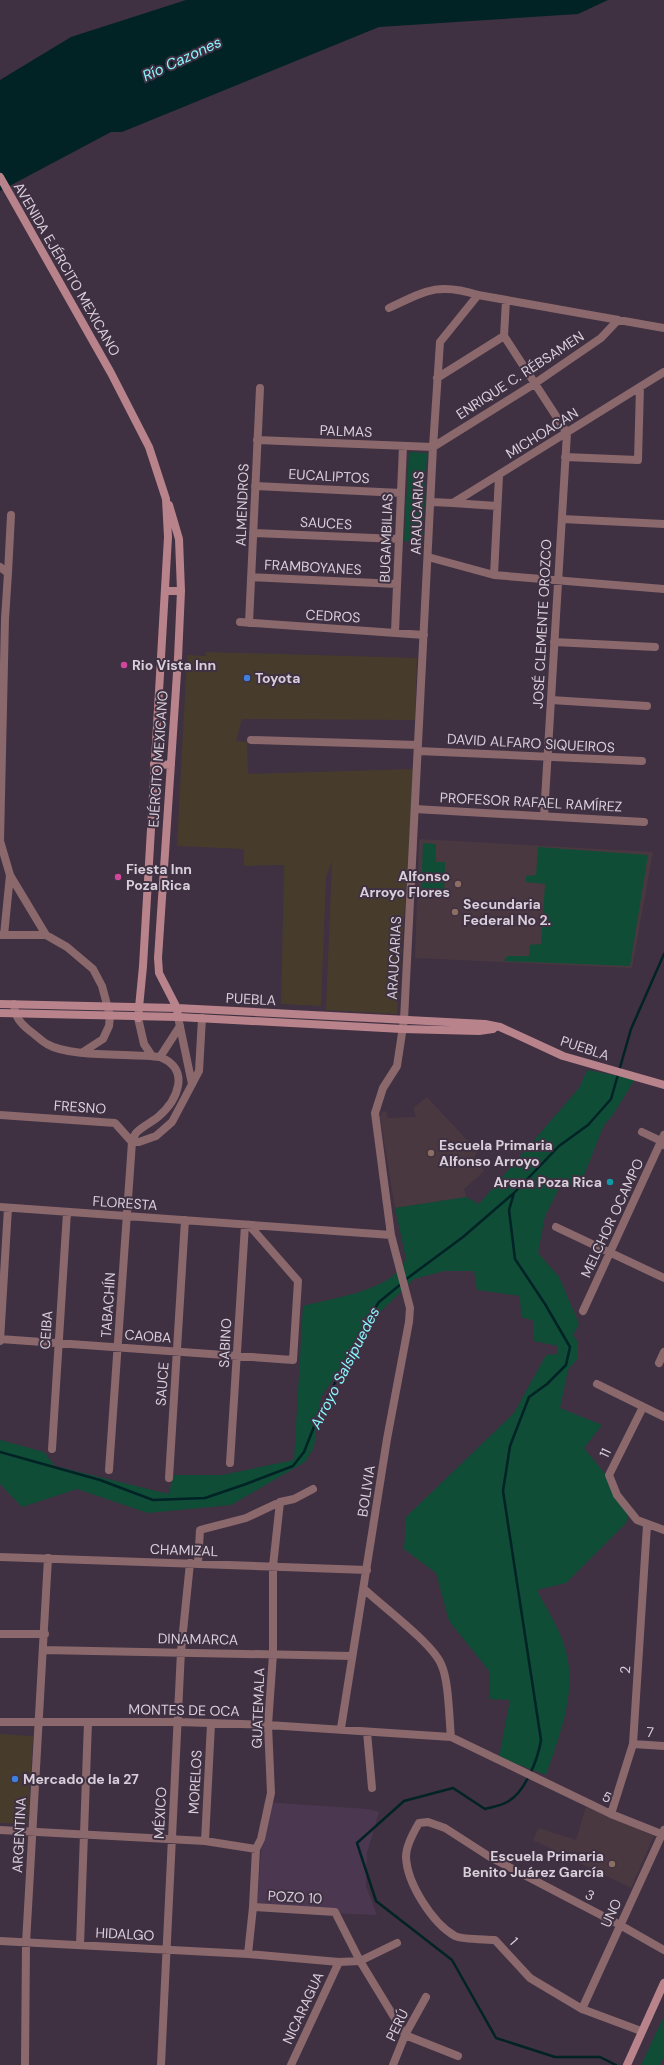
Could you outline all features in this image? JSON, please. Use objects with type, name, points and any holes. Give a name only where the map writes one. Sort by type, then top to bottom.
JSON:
[{"type":"main road","name":"AVENIDA EJÉRCITO MEXICANO","points":[[0,177],[111,373]]},
{"type":"main road","name":"EJÉRCITO MEXICANO","points":[[111,373],[149,447],[166,499],[174,516],[179,539],[181,591],[158,958],[159,972],[177,1008],[178,1017]]},
{"type":"main road","name":"EJÉRCITO MEXICANO","points":[[138,1018],[143,966],[168,538],[166,499]]},
{"type":"main road","points":[[165,591],[181,591]]},
{"type":"main road","points":[[154,764],[171,765]]},
{"type":"main road","points":[[143,966],[159,972]]},
{"type":"main road","name":"PUEBLA","points":[[0,1004],[177,1008],[485,1024],[500,1028],[563,1056],[664,1085]]},
{"type":"main road","name":"PUEBLA","points":[[0,1013],[138,1018],[178,1017],[402,1029],[479,1031],[500,1028]]},
{"type":"main road","points":[[627,2065],[636,2041],[664,1983]]},
{"type":"street","points":[[389,308],[420,293],[445,287],[460,289],[478,295],[664,328]]},
{"type":"street","name":"ARAUCARIAS","points":[[392,1236],[375,1113],[383,1088],[397,1066],[404,1020],[430,502],[440,342],[478,295]]},
{"type":"street","points":[[506,300],[504,336],[566,432]]},
{"type":"street","name":"ENRIQUE C. RÉBSAMEN","points":[[433,447],[534,384],[601,338],[618,320]]},
{"type":"street","points":[[437,378],[504,336]]},
{"type":"street","name":"MICHOACAN","points":[[453,503],[499,476],[566,432],[664,372]]},
{"type":"street","points":[[565,457],[638,460],[640,387]]},
{"type":"street","name":"ALMENDROS","points":[[249,622],[260,388]]},
{"type":"street","name":"JOSÉ CLEMENTE OROZCO","points":[[544,816],[566,432]]},
{"type":"street","name":"PALMAS","points":[[257,440],[433,447]]},
{"type":"street","name":"BUGAMBILIAS","points":[[395,632],[403,446]]},
{"type":"street","points":[[494,575],[499,476]]},
{"type":"street","name":"EUCALIPTOS","points":[[255,486],[401,493]]},
{"type":"street","points":[[430,502],[497,506]]},
{"type":"street","points":[[11,515],[5,619],[0,841],[10,875],[46,934],[67,947],[93,970],[102,986],[110,1016],[109,1026],[103,1038],[83,1052]]},
{"type":"street","points":[[562,519],[664,524]]},
{"type":"street","name":"SAUCES","points":[[253,532],[398,539]]},
{"type":"street","points":[[428,557],[494,575],[558,579],[664,589]]},
{"type":"street","points":[[0,567],[8,573]]},
{"type":"street","name":"FRAMBOYANES","points":[[251,576],[397,584]]},
{"type":"street","name":"CEDROS","points":[[240,622],[424,635]]},
{"type":"street","points":[[554,642],[655,647]]},
{"type":"street","points":[[551,700],[647,706]]},
{"type":"street","points":[[252,740],[418,748]]},
{"type":"street","name":"DAVID ALFARO SIQUEIROS","points":[[418,748],[642,761]]},
{"type":"street","name":"PROFESOR RAFAEL RAMÍREZ","points":[[415,809],[644,822]]},
{"type":"street","points":[[10,875],[2,935],[46,934]]},
{"type":"street","points":[[14,1004],[14,1014],[21,1024],[48,1044],[58,1049],[156,1057],[168,1060],[176,1067],[179,1074],[179,1083],[167,1107],[136,1133],[132,1142],[139,1142],[156,1136],[172,1122],[199,1071],[202,1018]]},
{"type":"street","points":[[178,1017],[192,1084]]},
{"type":"street","points":[[138,1018],[144,1044],[156,1057]]},
{"type":"street","points":[[156,1057],[180,1026]]},
{"type":"street","name":"FRESNO","points":[[0,1115],[115,1122],[132,1142]]},
{"type":"street","points":[[642,1132],[663,1141]]},
{"type":"street","name":"MELCHOR OCAMPO","points":[[583,1312],[663,1141]]},
{"type":"street","name":"TABACHÍN","points":[[109,1470],[119,1347],[132,1142]]},
{"type":"street","points":[[0,1340],[4,1207]]},
{"type":"street","name":"FLORESTA","points":[[4,1207],[392,1236]]},
{"type":"street","name":"CEIBA","points":[[52,1449],[67,1212]]},
{"type":"street","name":"SAUCE","points":[[169,1478],[185,1220]]},
{"type":"street","name":"CAOBA","points":[[0,1340],[293,1360],[298,1281],[247,1225]]},
{"type":"street","name":"SABINO","points":[[230,1463],[247,1225]]},
{"type":"street","points":[[556,1227],[664,1278]]},
{"type":"street","name":"BOLIVIA","points":[[341,1728],[387,1439],[409,1322],[410,1308],[392,1236]]},
{"type":"street","points":[[659,1363],[664,1352]]},
{"type":"street","points":[[598,1384],[664,1417]]},
{"type":"street","name":"11","points":[[642,1407],[609,1474],[617,1495],[637,1520],[647,1525]]},
{"type":"street","points":[[194,1563],[200,1530],[246,1518],[280,1502],[294,1499],[313,1489]]},
{"type":"street","name":"GUATEMALA","points":[[256,1849],[261,1839],[271,1793],[268,1725],[273,1654],[273,1566],[280,1502]]},
{"type":"street","points":[[647,1525],[664,1530]]},
{"type":"street","name":"2","points":[[611,1814],[633,1744],[647,1525]]},
{"type":"street","name":"CHAMIZAL","points":[[0,1557],[367,1570]]},
{"type":"street","name":"ARGENTINA","points":[[25,2065],[26,1943],[45,1634],[48,1558]]},
{"type":"street","name":"MÉXICO","points":[[161,2065],[168,1949],[171,1839],[181,1651],[194,1563]]},
{"type":"street","points":[[364,1589],[424,1643],[442,1664],[445,1676],[451,1737]]},
{"type":"street","points":[[0,1634],[45,1634]]},
{"type":"street","name":"DINAMARCA","points":[[43,1650],[181,1651],[352,1656]]},
{"type":"street","name":"MONTES DE OCA","points":[[0,1722],[178,1722],[341,1728],[367,1732],[451,1737],[540,1781]]},
{"type":"street","points":[[80,1945],[88,1722]]},
{"type":"street","name":"MORELOS","points":[[205,1841],[211,1724]]},
{"type":"street","points":[[367,1732],[372,1788]]},
{"type":"street","name":"7","points":[[633,1744],[664,1746]]},
{"type":"street","name":"5","points":[[540,1781],[611,1814],[663,1833]]},
{"type":"street","name":"3","points":[[419,1823],[428,1822],[445,1828],[490,1857],[620,1925],[664,1950]]},
{"type":"street","name":"1","points":[[419,1823],[412,1835],[406,1856],[408,1871],[418,1897],[441,1924],[456,1936],[495,1940],[530,1978],[582,2008],[641,2031]]},
{"type":"street","points":[[0,1830],[205,1841],[256,1849],[253,1907],[248,1954]]},
{"type":"street","name":"UNO","points":[[582,2008],[663,1833]]},
{"type":"street","name":"POZO 10","points":[[253,1907],[335,1912],[360,1962]]},
{"type":"street","name":"HIDALGO","points":[[0,1941],[168,1949],[339,1962],[360,1962],[397,1943]]},
{"type":"street","name":"NICARAGUA","points":[[291,2065],[339,1962]]},
{"type":"street","points":[[360,1962],[405,2035],[458,2056]]},
{"type":"street","name":"PERÚ","points":[[393,2065],[405,2035],[426,1997]]},
{"type":"shaded area","points":[[206,652],[417,658],[415,720],[242,719],[236,741],[247,742],[248,774],[415,769],[397,1014],[326,1010],[332,861],[326,878],[321,1006],[281,1004],[284,865],[244,866],[244,849],[177,846],[187,655],[206,656]]},
{"type":"shaded area","points":[[419,839],[653,852],[632,968],[415,958]]},
{"type":"shaded area","name":"Escuela Primaria Alfonso Arroyo","points":[[427,1097],[465,1138],[479,1148],[474,1159],[484,1171],[464,1189],[466,1197],[395,1208],[380,1117],[382,1112],[386,1111],[388,1118],[416,1117],[413,1108]]},
{"type":"shaded area","name":"Mercado de la 27","points":[[0,1734],[33,1736],[28,1824],[0,1823]]},
{"type":"shaded area","points":[[264,1802],[368,1809],[379,1812],[367,1853],[366,1886],[377,1915],[257,1910]]},
{"type":"shaded area","name":"Escuela Primaria Benito Juárez García","points":[[586,1807],[654,1836],[631,1888],[533,1840],[539,1828],[576,1840]]},
{"type":"green space","points":[[409,452],[427,453],[423,542],[404,541]]},
{"type":"green space","points":[[423,843],[436,844],[436,862],[445,862],[444,897],[421,896]]},
{"type":"green space","points":[[538,847],[648,855],[630,966],[504,961],[507,956],[529,956],[530,945],[541,944],[545,884],[526,882],[526,876],[536,875]]},
{"type":"green space","points":[[587,1070],[635,1079],[612,1116],[604,1125],[578,1190],[562,1182],[545,1216],[538,1253],[559,1277],[579,1324],[573,1335],[578,1342],[578,1358],[568,1370],[560,1408],[602,1425],[584,1448],[631,1506],[626,1523],[566,1583],[537,1590],[563,1641],[568,1664],[569,1680],[566,1712],[546,1775],[499,1757],[510,1700],[490,1699],[489,1671],[449,1621],[436,1573],[404,1549],[406,1517],[514,1413],[546,1355],[557,1354],[558,1346],[534,1341],[534,1321],[521,1317],[520,1296],[477,1290],[474,1271],[444,1271],[414,1279],[377,1315],[321,1397],[314,1447],[305,1462],[231,1505],[148,1513],[77,1489],[22,1507],[0,1484],[0,1440],[44,1452],[55,1466],[168,1494],[174,1475],[222,1475],[294,1460],[303,1306],[365,1290],[387,1280],[395,1274],[406,1259],[395,1208],[466,1197],[479,1204],[579,1088]]},
{"type":"green space","points":[[664,2016],[664,2056],[660,2065],[641,2065]]},
{"type":"water","name":"Río Cazones","points":[[186,0],[608,0],[578,14],[379,27],[122,132],[111,132],[0,191],[0,80],[71,37]]},
{"type":"waterway","name":"Arroyo Salsipuedes","points":[[405,1280],[463,1237],[514,1193],[559,1146],[588,1125],[611,1099],[631,1029],[664,954]]},
{"type":"waterway","points":[[514,1193],[509,1210],[515,1259],[545,1304],[570,1347],[566,1365],[547,1384],[529,1397],[510,1446],[503,1491],[541,1740],[530,1775],[514,1798],[507,1802],[485,1809],[453,1788],[404,1801],[357,1843],[376,1901],[452,1960],[496,2038],[555,2057],[600,2057],[616,2065]]},
{"type":"waterway","name":"Arroyo Salsipuedes","points":[[0,1452],[100,1480],[153,1500],[205,1498],[293,1466],[304,1452],[321,1409],[372,1313],[379,1302],[401,1284]]},
{"type":"place","name":"Rio Vista Inn","points":[[124,665]]},
{"type":"place","name":"Toyota","points":[[247,678]]},
{"type":"place","name":"Fiesta Inn Poza Rica","points":[[118,877]]},
{"type":"place","name":"Alfonso Arroyo Flores","points":[[458,884]]},
{"type":"place","name":"Secundaria Federal No 2.","points":[[455,912]]},
{"type":"place","name":"Escuela Primaria Alfonso Arroyo","points":[[431,1153]]},
{"type":"place","name":"Arena Poza Rica","points":[[610,1182]]},
{"type":"place","name":"Mercado de la 27","points":[[15,1779]]},
{"type":"place","name":"Escuela Primaria Benito Juárez García","points":[[612,1864]]}]
